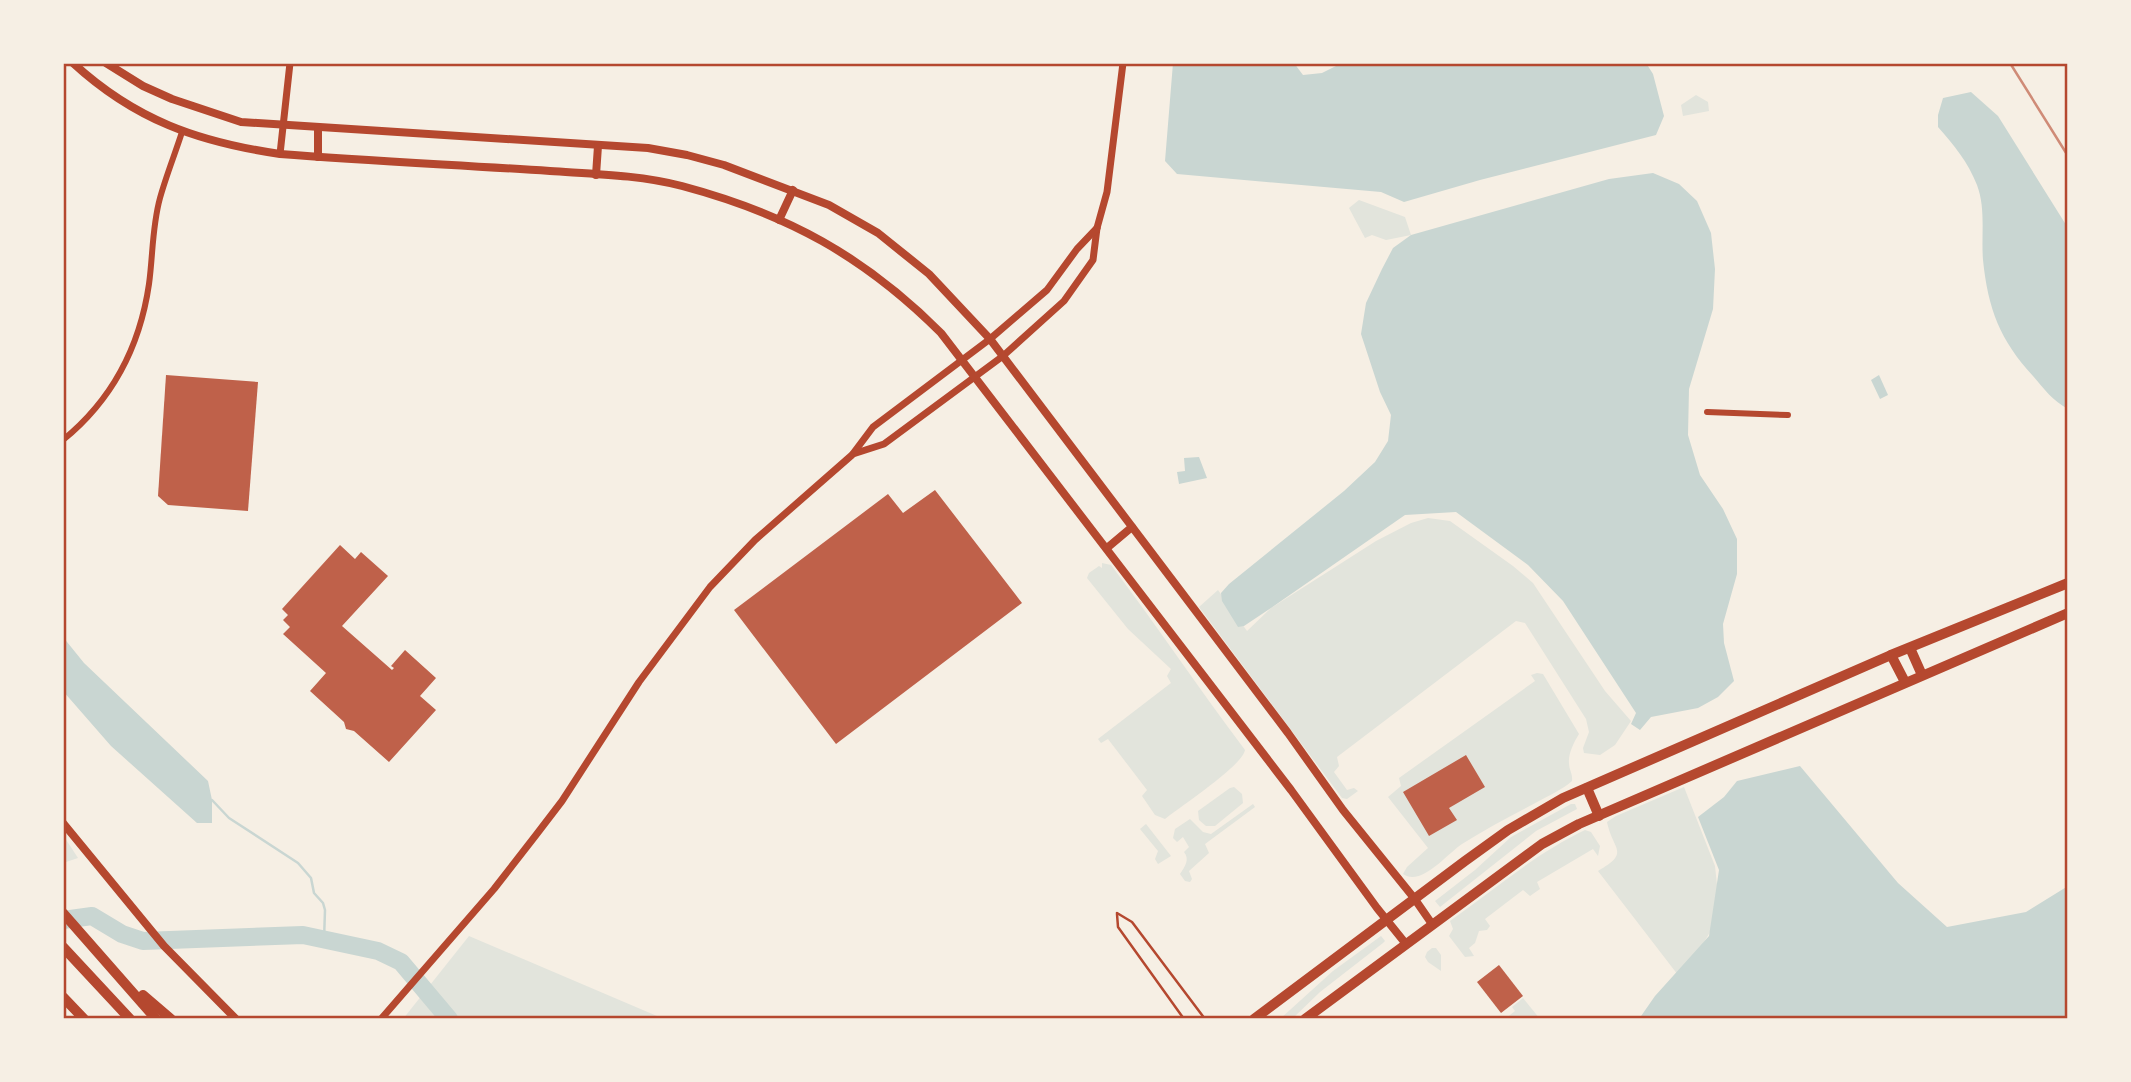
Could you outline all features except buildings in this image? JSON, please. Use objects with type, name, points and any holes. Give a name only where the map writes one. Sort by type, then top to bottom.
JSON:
[{"type":"highway","points":[[63,913],[156,1019]]},
{"type":"highway","points":[[63,947],[121,1019]]},
{"type":"highway","points":[[63,947],[130,1019]]},
{"type":"highway","points":[[108,967],[171,1019]]},
{"type":"highway","points":[[63,997],[85,1019]]},
{"type":"highway","points":[[63,1004],[75,1019]]},
{"type":"main road","points":[[73,63],[104,89],[166,126],[258,151],[596,175],[680,185],[741,204],[826,242],[883,280],[941,333],[1406,944]]},
{"type":"main road","points":[[106,63],[143,86],[199,110],[241,122],[648,148],[687,155],[724,165],[793,190],[829,205],[878,233],[929,274],[990,339],[1343,810],[1432,924]]},
{"type":"main road","points":[[318,129],[318,157]]},
{"type":"main road","points":[[596,175],[598,146]]},
{"type":"main road","points":[[779,220],[793,190]]},
{"type":"main road","points":[[1107,548],[1132,527]]},
{"type":"main road","points":[[1254,1019],[1508,830],[1563,798],[1891,655],[2068,583]]},
{"type":"main road","points":[[1305,1019],[1530,851],[1599,816],[2068,613]]},
{"type":"main road","points":[[1910,648],[1922,675]]},
{"type":"main road","points":[[1891,655],[1905,682]]},
{"type":"main road","points":[[1587,788],[1599,816]]},
{"type":"main road","points":[[63,823],[164,946],[236,1019]]},
{"type":"street","points":[[280,154],[290,63]]},
{"type":"street","points":[[852,455],[884,444],[1003,356],[1065,301],[1093,260],[1097,228],[1107,192],[1123,63]]},
{"type":"street","points":[[63,440],[102,400],[117,381],[129,357],[149,284],[151,241],[159,198],[183,132]]},
{"type":"street","points":[[382,1018],[494,889],[549,818],[639,682],[710,587],[755,540],[852,455],[873,427],[990,339],[1047,290],[1077,249],[1097,228]]},
{"type":"street","points":[[1707,412],[1788,415]]},
{"type":"lane","points":[[1184,1019],[1118,927],[1117,913],[1132,922],[1205,1019]]},
{"type":"shaded area","points":[[1173,63],[1294,63],[1303,75],[1322,73],[1342,63],[1646,63],[1653,74],[1664,116],[1656,135],[1404,202],[1381,192],[1177,174],[1165,161]]},
{"type":"shaded area","points":[[1971,92],[1998,116],[2068,228],[2068,409],[2049,394],[2012,350],[1992,309],[1983,260],[1980,194],[1965,161],[1938,127],[1943,98]]},
{"type":"shaded area","points":[[1696,95],[1708,102],[1709,111],[1683,116],[1681,105]]},
{"type":"shaded area","points":[[1653,173],[1679,184],[1697,201],[1711,233],[1715,269],[1713,309],[1689,389],[1688,435],[1700,475],[1723,509],[1737,539],[1737,574],[1723,624],[1724,643],[1734,681],[1718,697],[1698,708],[1651,717],[1640,730],[1631,724],[1636,713],[1563,601],[1528,565],[1456,512],[1405,515],[1271,608],[1244,626],[1238,627],[1222,601],[1221,593],[1344,491],[1375,462],[1388,441],[1391,415],[1380,392],[1361,334],[1366,303],[1393,248],[1411,235],[1609,179]]},
{"type":"shaded area","points":[[1359,200],[1405,217],[1411,235],[1386,240],[1372,235],[1365,238],[1349,208]]},
{"type":"shaded area","points":[[1879,375],[1888,395],[1880,399],[1871,380]]},
{"type":"shaded area","points":[[1199,457],[1207,478],[1179,484],[1177,472],[1185,471],[1184,458]]},
{"type":"shaded area","points":[[1428,518],[1450,521],[1533,583],[1605,691],[1631,721],[1615,745],[1600,755],[1584,753],[1583,748],[1589,732],[1586,719],[1525,623],[1516,621],[1337,757],[1339,766],[1334,772],[1347,790],[1354,788],[1358,791],[1347,799],[1342,798],[1199,607],[1218,590],[1247,631],[1271,608],[1376,541],[1411,523]]},
{"type":"shaded area","points":[[1102,563],[1111,565],[1245,750],[1242,757],[1223,775],[1165,819],[1155,815],[1142,796],[1147,790],[1108,739],[1101,743],[1098,739],[1171,683],[1167,676],[1171,669],[1128,629],[1087,578],[1089,573],[1099,566],[1102,568]]},
{"type":"shaded area","points":[[63,637],[84,663],[208,781],[212,800],[212,823],[197,823],[111,746],[63,691]]},
{"type":"shaded area","points":[[1543,674],[1579,734],[1569,756],[1572,781],[1462,844],[1426,873],[1410,877],[1403,874],[1428,848],[1388,797],[1401,786],[1399,778],[1535,681],[1531,675]]},
{"type":"shaded area","points":[[1800,766],[1898,883],[1947,927],[2026,912],[2068,886],[2068,1019],[1639,1019],[1655,996],[1709,936],[1719,870],[1698,817],[1724,797],[1737,781]]},
{"type":"shaded area","points":[[1234,787],[1242,794],[1243,803],[1215,826],[1206,826],[1199,820],[1198,811]]},
{"type":"shaded area","points":[[1684,787],[1715,866],[1718,894],[1712,929],[1696,955],[1678,975],[1598,871],[1617,855],[1607,822]]},
{"type":"shaded area","points":[[1253,804],[1255,807],[1205,844],[1209,853],[1189,871],[1192,879],[1190,882],[1185,881],[1180,874],[1187,860],[1184,852],[1189,847],[1183,837],[1177,842],[1173,838],[1175,829],[1190,819],[1203,832],[1211,834]]},
{"type":"shaded area","points":[[1575,804],[1577,809],[1536,831],[1440,907],[1435,901],[1511,837]]},
{"type":"shaded area","points":[[1146,824],[1171,856],[1158,864],[1155,859],[1158,851],[1140,829]]},
{"type":"shaded area","points":[[1585,830],[1591,832],[1600,846],[1598,856],[1593,849],[1537,882],[1540,889],[1530,896],[1523,890],[1485,919],[1490,926],[1487,930],[1479,931],[1475,943],[1469,948],[1474,956],[1465,957],[1449,936],[1453,929],[1450,921],[1532,861]]},
{"type":"shaded area","points":[[63,835],[78,858],[63,863]]},
{"type":"shaded area","points":[[469,936],[664,1019],[403,1019]]},
{"type":"shaded area","points":[[1381,936],[1385,941],[1383,943],[1320,992],[1292,1019],[1280,1019],[1333,971]]},
{"type":"shaded area","points":[[1432,948],[1436,948],[1441,955],[1441,971],[1425,957]]},
{"type":"shaded area","points":[[1523,998],[1540,1019],[1505,1019],[1515,1011],[1512,1007]]},
{"type":"waterway","points":[[212,800],[229,818],[298,863],[311,878],[314,893],[323,903],[325,910],[324,940]]},
{"type":"waterway","points":[[63,920],[92,916],[122,934],[143,941],[303,935],[378,951],[401,962],[449,1019]]},
{"type":"railway","points":[[2010,63],[2068,156]]}]
